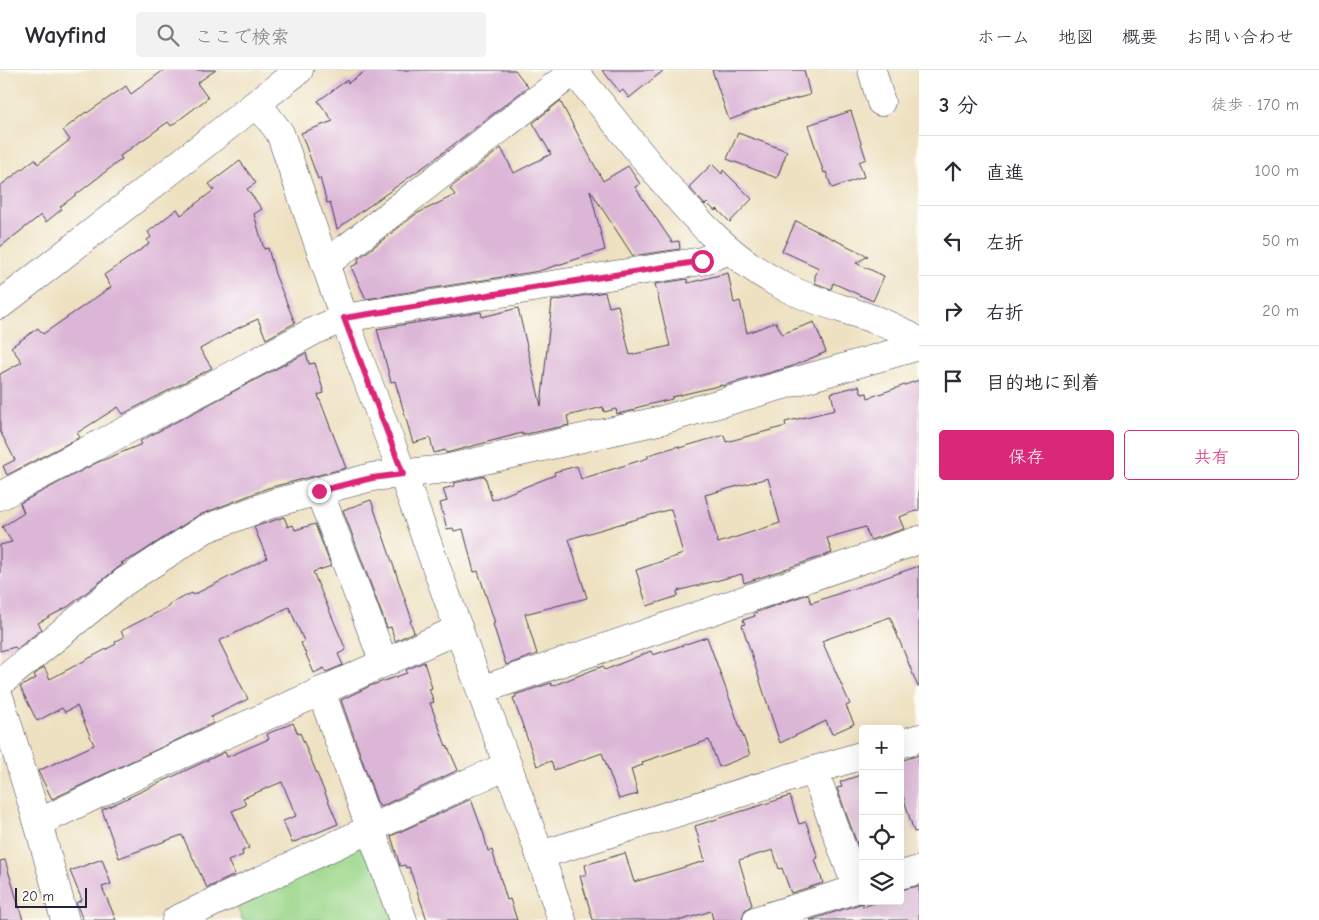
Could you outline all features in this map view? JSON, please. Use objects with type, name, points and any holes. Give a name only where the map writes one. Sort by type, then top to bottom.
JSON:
[{"type":"street","points":[[0,305],[299,70]]},
{"type":"street","points":[[326,264],[573,70],[696,220],[729,250],[784,286],[807,296],[879,320],[919,342]]},
{"type":"street","points":[[872,70],[881,102]]},
{"type":"street","points":[[257,104],[280,133],[344,318],[403,474],[562,920]]},
{"type":"street","points":[[0,496],[314,331],[344,318],[702,261],[729,250]]},
{"type":"street","points":[[0,683],[124,582],[205,529],[274,503],[372,478],[445,470],[662,420],[919,346]]},
{"type":"street","points":[[319,491],[384,663]]},
{"type":"street","points":[[481,690],[919,540]]},
{"type":"street","points":[[38,823],[156,766],[459,629]]},
{"type":"street","points":[[321,691],[403,920]]},
{"type":"street","points":[[0,699],[65,920]]},
{"type":"street","points":[[904,743],[919,738]]},
{"type":"street","points":[[540,855],[859,756]]},
{"type":"street","points":[[176,920],[228,909],[370,829],[508,766]]},
{"type":"street","points":[[814,770],[859,885]]},
{"type":"street","points":[[904,874],[919,870]]},
{"type":"street","points":[[764,919],[859,888]]},
{"type":"green space","points":[[358,846],[369,849],[395,920],[242,920],[238,909],[240,899]]},
{"type":"building","points":[[164,70],[216,70],[197,83],[208,98],[171,126],[168,122],[120,156],[122,159],[60,207],[62,209],[46,222],[41,215],[0,247],[0,186],[35,159],[38,164],[70,140],[63,130],[86,112],[126,86],[131,94]]},
{"type":"building","points":[[367,70],[515,70],[528,87],[432,161],[337,229],[330,202],[327,203],[320,178],[318,179],[301,133],[333,121],[318,101],[347,80],[348,83]]},
{"type":"building","points":[[602,70],[664,70],[629,98],[623,90],[620,92]]},
{"type":"building","points":[[712,70],[804,70],[810,95],[770,105],[729,120]]},
{"type":"building","points":[[560,101],[603,181],[628,166],[640,184],[635,187],[672,242],[679,241],[680,249],[633,256],[590,190],[605,250],[539,271],[366,299],[351,267],[359,263],[358,259],[416,214],[455,195],[450,188],[501,148],[514,173],[551,154],[533,123]]},
{"type":"building","points":[[851,111],[866,159],[859,162],[864,177],[832,188],[826,172],[824,173],[808,125]]},
{"type":"building","points":[[738,133],[787,151],[777,178],[727,159]]},
{"type":"building","points":[[240,161],[256,183],[247,189],[262,209],[254,214],[264,249],[268,248],[275,274],[295,323],[266,339],[258,319],[238,328],[200,349],[212,368],[123,414],[118,407],[77,433],[80,437],[7,475],[3,466],[15,460],[0,431],[0,374],[22,362],[11,347],[38,328],[43,334],[111,287],[104,275],[149,244],[147,240],[151,237],[148,232],[177,209],[181,215],[214,190],[209,184]]},
{"type":"building","points":[[712,164],[722,174],[723,170],[752,199],[730,222],[717,209],[715,211],[707,203],[705,205],[689,187]]},
{"type":"building","points":[[796,221],[868,256],[856,263],[884,276],[873,301],[833,283],[831,289],[815,283],[815,276],[819,268],[782,251]]},
{"type":"building","points":[[728,273],[734,303],[740,301],[747,333],[776,322],[782,334],[814,322],[826,352],[790,367],[722,386],[672,397],[672,399],[635,408],[635,410],[617,414],[616,409],[604,412],[603,407],[567,416],[569,425],[522,435],[522,433],[446,453],[445,450],[434,453],[430,438],[413,443],[395,381],[391,382],[377,329],[481,312],[482,317],[518,308],[541,406],[552,301],[605,292],[609,307],[618,305],[630,355],[670,346],[655,284],[687,279],[688,283]]},
{"type":"building","points":[[306,353],[309,364],[315,363],[324,393],[318,395],[346,468],[268,488],[197,516],[136,556],[121,563],[123,564],[69,606],[38,623],[42,629],[17,649],[15,647],[0,651],[0,545],[12,542],[2,527],[24,513],[20,503],[96,463],[142,444],[140,441]]},
{"type":"building","points":[[919,380],[919,510],[899,517],[904,529],[870,540],[865,527],[827,538],[832,553],[744,583],[742,574],[677,591],[678,596],[647,606],[636,570],[683,554],[671,509],[569,539],[587,598],[525,614],[537,654],[506,665],[478,571],[474,572],[463,529],[454,531],[453,528],[447,529],[440,503],[447,501],[443,489],[454,486],[454,483],[485,476],[492,500],[555,475],[554,472],[577,466],[581,479],[679,446],[679,448],[724,435],[726,442],[786,426],[785,422],[835,410],[831,393],[859,386],[862,394],[867,393],[868,398]],"holes":[[[768,478],[780,523],[718,543],[705,495]]]},
{"type":"building","points":[[371,500],[412,620],[410,621],[414,632],[395,641],[391,627],[387,628],[343,510]]},
{"type":"building","points":[[284,517],[288,527],[293,525],[295,530],[315,524],[331,566],[313,572],[346,650],[338,654],[343,665],[326,672],[324,668],[314,673],[301,643],[304,641],[289,607],[219,641],[248,699],[211,717],[213,723],[52,799],[38,771],[94,745],[77,706],[65,712],[62,708],[37,721],[20,687],[36,678],[34,675],[44,667],[50,679],[116,644],[115,642],[124,637],[121,631],[170,606],[169,604],[192,593],[193,595],[267,558],[254,527]]},
{"type":"building","points":[[919,566],[919,687],[890,617],[824,640],[822,641],[850,704],[846,706],[854,724],[832,734],[826,721],[780,743],[742,625],[745,624],[743,620],[755,616],[754,613],[808,594],[811,603]]},
{"type":"building","points":[[707,637],[750,755],[719,767],[709,740],[642,762],[643,765],[631,769],[638,794],[619,799],[602,753],[554,770],[551,761],[537,766],[513,698],[516,697],[515,695],[551,683],[552,686],[603,666],[605,670],[651,651],[653,655]]},
{"type":"building","points":[[424,662],[432,688],[429,689],[434,702],[430,703],[446,746],[458,770],[380,807],[341,700],[370,686],[407,673],[406,670]]},
{"type":"building","points":[[293,723],[298,734],[300,733],[338,824],[292,843],[283,821],[296,816],[282,782],[243,798],[246,805],[232,811],[249,848],[242,851],[243,855],[228,861],[235,875],[207,888],[182,835],[119,858],[102,810],[225,752],[227,757],[269,739],[267,734]]},
{"type":"building","points":[[919,755],[919,831],[914,832],[904,799],[904,760]]},
{"type":"building","points":[[859,775],[859,849],[837,788],[842,787],[840,782]]},
{"type":"building","points":[[790,796],[799,824],[806,822],[818,858],[815,859],[823,883],[791,893],[782,868],[779,869],[773,850],[739,860],[752,905],[745,910],[742,920],[713,920],[711,911],[682,920],[593,920],[580,876],[587,874],[585,865],[625,853],[634,882],[705,861],[695,826]]},
{"type":"building","points":[[471,799],[488,851],[492,850],[507,900],[510,899],[517,920],[427,920],[409,867],[406,868],[405,865],[400,866],[391,836]]},
{"type":"building","points":[[102,859],[111,884],[102,887],[116,920],[83,920],[76,903],[82,900],[70,871]]},
{"type":"building","points":[[5,860],[23,920],[0,920],[0,861]]},
{"type":"building","points":[[919,886],[919,920],[810,920],[859,904],[863,905],[863,907],[869,905],[904,905],[904,889]]},
{"type":"route","points":[[319,491],[372,478],[403,474],[344,318],[702,261]]}]
